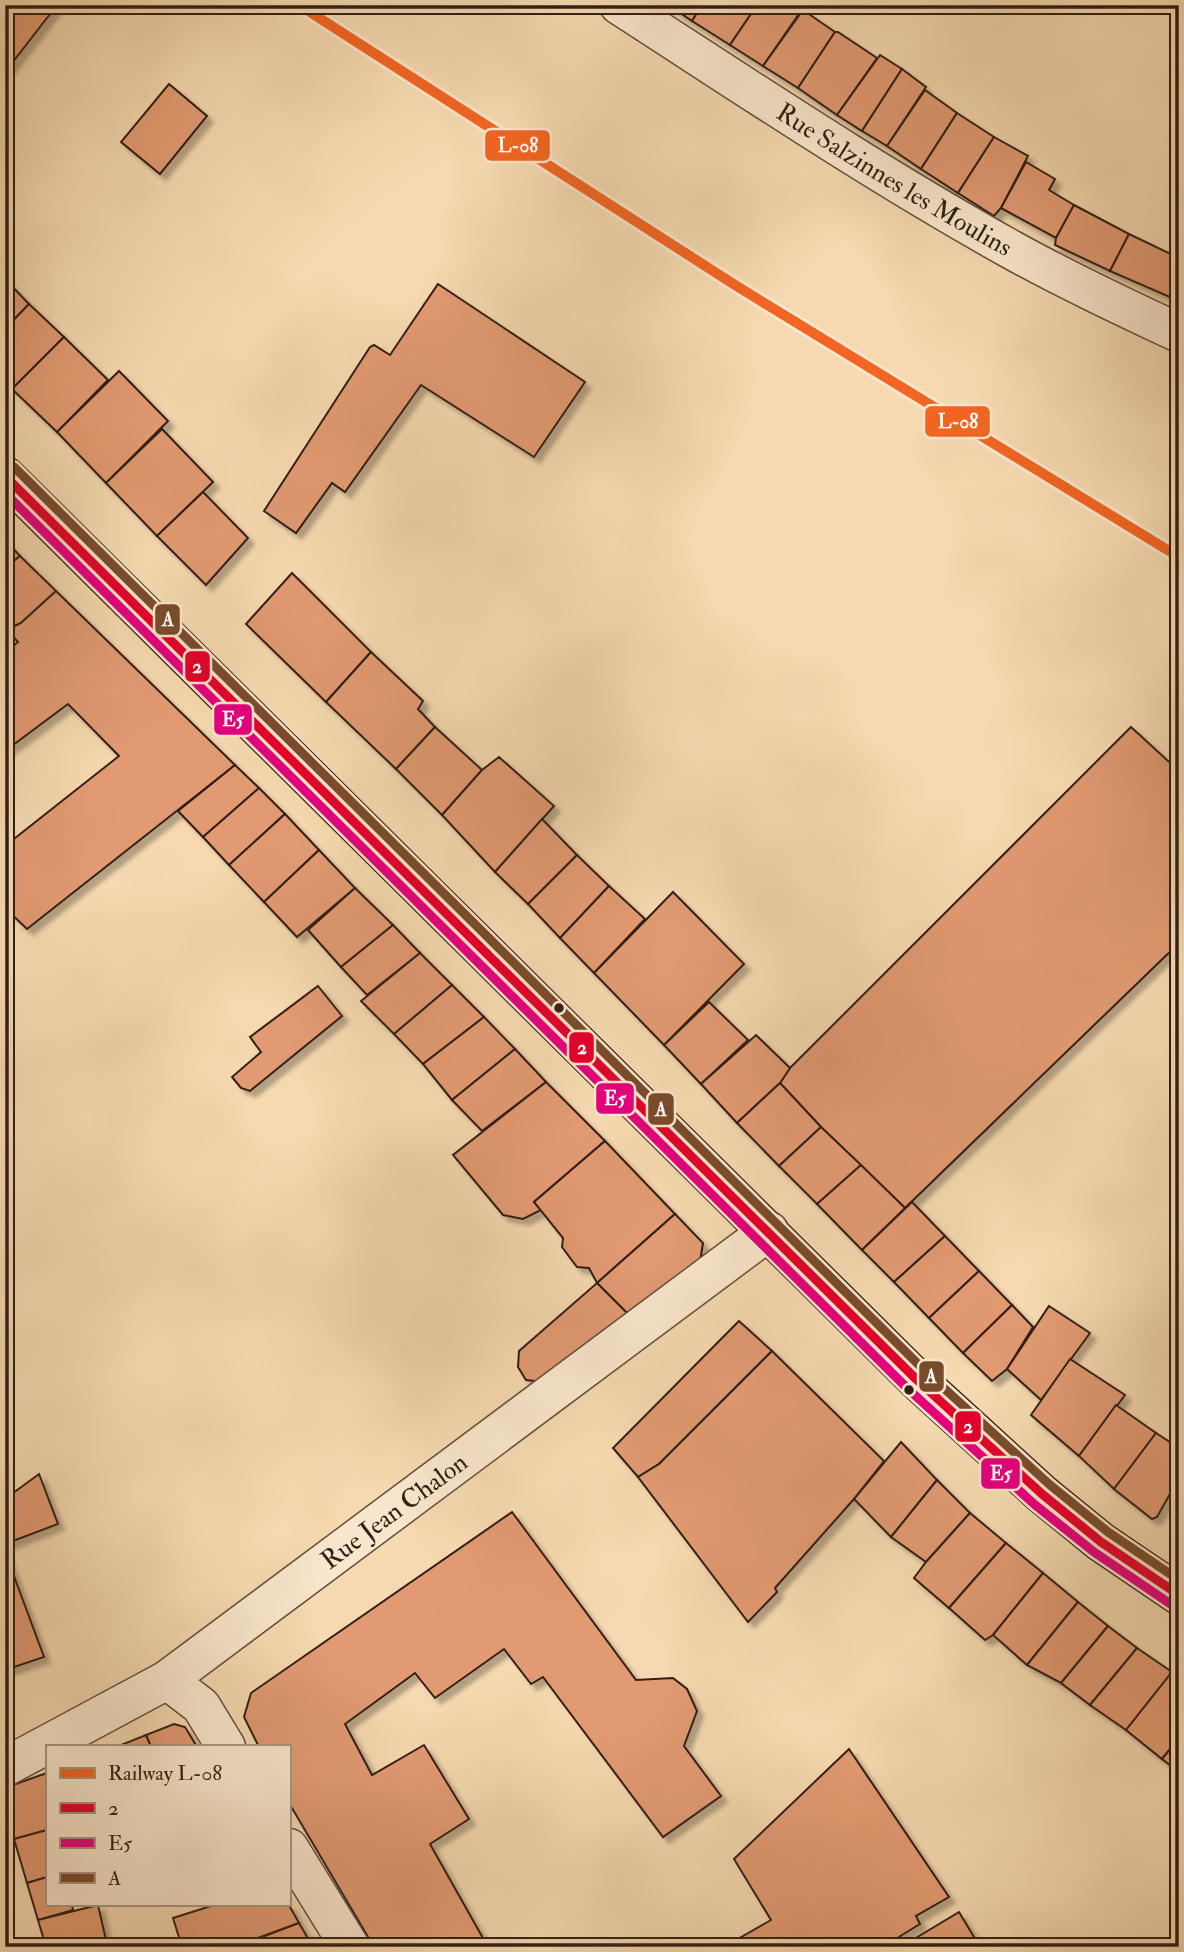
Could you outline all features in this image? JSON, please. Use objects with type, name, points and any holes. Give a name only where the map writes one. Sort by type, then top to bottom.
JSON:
[{"type":"main road","points":[[5,476],[916,1379],[1042,1494],[1101,1542],[1179,1595]]},
{"type":"street","name":"Rue Salzinnes les Moulins","points":[[619,5],[803,125],[932,204],[1013,251],[1179,333]]},
{"type":"street","name":"Rue Jean Chalon","points":[[5,1766],[167,1680],[769,1231]]},
{"type":"street","points":[[167,1680],[201,1706],[225,1745]]},
{"type":"street","points":[[290,1850],[350,1947]]},
{"type":"building","points":[[5,5],[57,5],[5,72]]},
{"type":"building","points":[[669,5],[702,5],[692,21]]},
{"type":"building","points":[[702,5],[757,5],[730,45],[692,21]]},
{"type":"building","points":[[757,5],[805,5],[763,66],[730,45]]},
{"type":"building","points":[[803,10],[835,32],[798,88],[763,66]]},
{"type":"building","points":[[835,32],[877,58],[837,115],[798,88]]},
{"type":"building","points":[[880,55],[902,69],[862,131],[837,115]]},
{"type":"building","points":[[902,69],[926,87],[887,146],[862,131]]},
{"type":"building","points":[[169,84],[207,116],[160,174],[121,142]]},
{"type":"building","points":[[925,90],[957,113],[921,169],[887,146]]},
{"type":"building","points":[[957,113],[994,137],[958,193],[921,169]]},
{"type":"building","points":[[994,137],[1028,156],[1001,208],[994,216],[958,193]]},
{"type":"building","points":[[1026,162],[1055,179],[1049,190],[1074,205],[1056,238],[1001,208]]},
{"type":"building","points":[[1074,205],[1129,234],[1110,271],[1055,245],[1056,238]]},
{"type":"building","points":[[1129,234],[1179,258],[1179,301],[1110,271]]},
{"type":"building","points":[[5,279],[29,304],[5,329]]},
{"type":"building","points":[[438,284],[585,382],[534,457],[421,385],[345,492],[332,483],[296,533],[264,511],[370,347],[374,345],[390,355]]},
{"type":"building","points":[[29,304],[64,337],[12,389],[5,382],[5,329]]},
{"type":"building","points":[[64,337],[108,380],[57,432],[12,389]]},
{"type":"building","points":[[119,371],[168,421],[106,483],[57,432]]},
{"type":"building","points":[[162,429],[213,482],[157,536],[106,483]]},
{"type":"building","points":[[203,492],[248,538],[206,585],[157,536]]},
{"type":"building","points":[[5,540],[20,556],[5,568]]},
{"type":"building","points":[[20,556],[56,591],[21,623],[5,630],[5,568]]},
{"type":"building","points":[[292,573],[371,652],[326,702],[246,624]]},
{"type":"building","points":[[56,591],[235,765],[27,929],[5,908],[5,846],[119,756],[68,704],[5,751],[5,653],[18,642],[7,630],[21,623]]},
{"type":"building","points":[[371,652],[423,701],[418,709],[435,727],[396,769],[326,702]]},
{"type":"building","points":[[435,727],[482,770],[442,815],[396,769]]},
{"type":"building","points":[[1131,727],[1179,771],[1179,943],[905,1208],[821,1127],[780,1083],[790,1068]]},
{"type":"building","points":[[499,757],[554,806],[495,872],[442,815],[482,770]]},
{"type":"building","points":[[235,765],[259,788],[203,837],[178,811]]},
{"type":"building","points":[[259,788],[285,814],[229,865],[203,837]]},
{"type":"building","points":[[285,814],[319,850],[264,902],[229,865]]},
{"type":"building","points":[[542,819],[577,855],[528,904],[495,872]]},
{"type":"building","points":[[319,850],[355,888],[297,937],[264,902]]},
{"type":"building","points":[[577,855],[609,886],[560,938],[528,904]]},
{"type":"building","points":[[609,886],[645,919],[594,973],[560,938]]},
{"type":"building","points":[[355,888],[393,925],[341,967],[308,930]]},
{"type":"building","points":[[673,892],[744,964],[664,1045],[594,973]]},
{"type":"building","points":[[393,925],[420,953],[367,995],[341,967]]},
{"type":"building","points":[[420,953],[452,985],[394,1034],[361,1001]]},
{"type":"building","points":[[452,985],[484,1017],[423,1064],[394,1034]]},
{"type":"building","points":[[318,986],[342,1016],[250,1091],[241,1088],[232,1077],[261,1052],[250,1037]]},
{"type":"building","points":[[709,1002],[748,1040],[701,1084],[664,1045]]},
{"type":"building","points":[[484,1017],[515,1049],[452,1100],[423,1064]]},
{"type":"building","points":[[756,1035],[790,1068],[780,1083],[737,1123],[701,1084]]},
{"type":"building","points":[[515,1049],[546,1082],[482,1131],[452,1100]]},
{"type":"building","points":[[546,1082],[605,1141],[534,1202],[541,1210],[523,1219],[503,1215],[453,1155]]},
{"type":"building","points":[[780,1083],[821,1127],[779,1166],[737,1123]]},
{"type":"building","points":[[821,1127],[861,1165],[817,1204],[779,1166]]},
{"type":"building","points":[[605,1141],[675,1214],[597,1283],[589,1268],[577,1267],[562,1247],[563,1238],[534,1202]]},
{"type":"building","points":[[861,1165],[905,1208],[862,1250],[817,1204]]},
{"type":"building","points":[[912,1202],[945,1236],[894,1282],[862,1250]]},
{"type":"building","points":[[675,1214],[703,1243],[700,1262],[630,1316],[597,1283]]},
{"type":"building","points":[[945,1236],[979,1271],[929,1318],[894,1282]]},
{"type":"building","points":[[979,1271],[1012,1305],[963,1353],[929,1318]]},
{"type":"building","points":[[597,1283],[630,1316],[544,1382],[526,1380],[518,1367],[519,1351]]},
{"type":"building","points":[[1012,1305],[1033,1327],[1007,1369],[992,1381],[963,1353]]},
{"type":"building","points":[[1049,1306],[1090,1333],[1041,1400],[1007,1369]]},
{"type":"building","points":[[739,1321],[772,1351],[659,1464],[638,1477],[613,1448]]},
{"type":"building","points":[[772,1351],[884,1461],[775,1588],[777,1592],[748,1622],[638,1477],[659,1464]]},
{"type":"building","points":[[1070,1359],[1125,1395],[1079,1456],[1031,1415]]},
{"type":"building","points":[[1116,1405],[1156,1433],[1114,1489],[1079,1456]]},
{"type":"building","points":[[1156,1433],[1179,1448],[1179,1478],[1157,1517],[1152,1519],[1114,1489]]},
{"type":"building","points":[[901,1442],[937,1480],[891,1537],[854,1499]]},
{"type":"building","points":[[39,1474],[58,1524],[5,1544],[5,1499]]},
{"type":"building","points":[[937,1480],[970,1513],[926,1562],[891,1537]]},
{"type":"building","points":[[512,1512],[636,1680],[673,1678],[687,1689],[697,1711],[684,1746],[721,1796],[663,1837],[543,1677],[531,1684],[504,1649],[435,1698],[415,1673],[345,1724],[372,1775],[424,1745],[469,1819],[430,1844],[488,1947],[374,1947],[290,1805],[290,1745],[258,1745],[244,1717],[251,1693]]},
{"type":"building","points":[[970,1513],[1006,1543],[949,1608],[914,1578]]},
{"type":"building","points":[[1006,1543],[1043,1573],[993,1635],[985,1640],[949,1608]]},
{"type":"building","points":[[5,1552],[44,1657],[5,1670]]},
{"type":"building","points":[[1043,1573],[1078,1602],[1027,1665],[993,1635]]},
{"type":"building","points":[[1078,1602],[1108,1626],[1061,1683],[1027,1665]]},
{"type":"building","points":[[1108,1626],[1137,1648],[1090,1705],[1061,1683]]},
{"type":"building","points":[[1137,1648],[1172,1672],[1126,1730],[1090,1705]]},
{"type":"building","points":[[1172,1672],[1179,1676],[1179,1738],[1162,1759],[1126,1730]]},
{"type":"building","points":[[174,1724],[185,1727],[196,1745],[150,1745],[146,1735]]},
{"type":"building","points":[[146,1735],[150,1745],[121,1745]]},
{"type":"building","points":[[1179,1738],[1179,1772],[1162,1759]]},
{"type":"building","points":[[849,1749],[949,1897],[916,1916],[920,1924],[889,1943],[887,1947],[724,1947],[771,1920],[734,1859]]},
{"type":"building","points":[[46,1773],[46,1830],[14,1839],[5,1811],[7,1787]]},
{"type":"building","points":[[46,1830],[46,1877],[27,1883],[14,1839]]},
{"type":"building","points":[[46,1877],[46,1906],[72,1906],[73,1910],[38,1920],[27,1883]]},
{"type":"building","points":[[98,1906],[106,1940],[81,1947],[46,1947],[38,1920]]},
{"type":"building","points":[[211,1906],[290,1906],[299,1923],[233,1947],[182,1947],[173,1918]]},
{"type":"building","points":[[959,1912],[980,1947],[901,1947]]},
{"type":"building","points":[[299,1923],[313,1947],[241,1945]]},
{"type":"building","points":[[106,1940],[108,1947],[81,1947]]},
{"type":"rail line","name":"L-08","points":[[299,5],[735,285],[1179,557]]},
{"type":"transit line","name":"A","points":[[14,467],[924,1370],[1050,1485],[1108,1532],[1179,1580]]},
{"type":"transit line","name":"2","points":[[5,476],[916,1379],[1042,1494],[1101,1542],[1179,1595]]},
{"type":"transit line","name":"E5","points":[[5,493],[907,1388],[1034,1504],[1094,1552],[1172,1605]]}]
